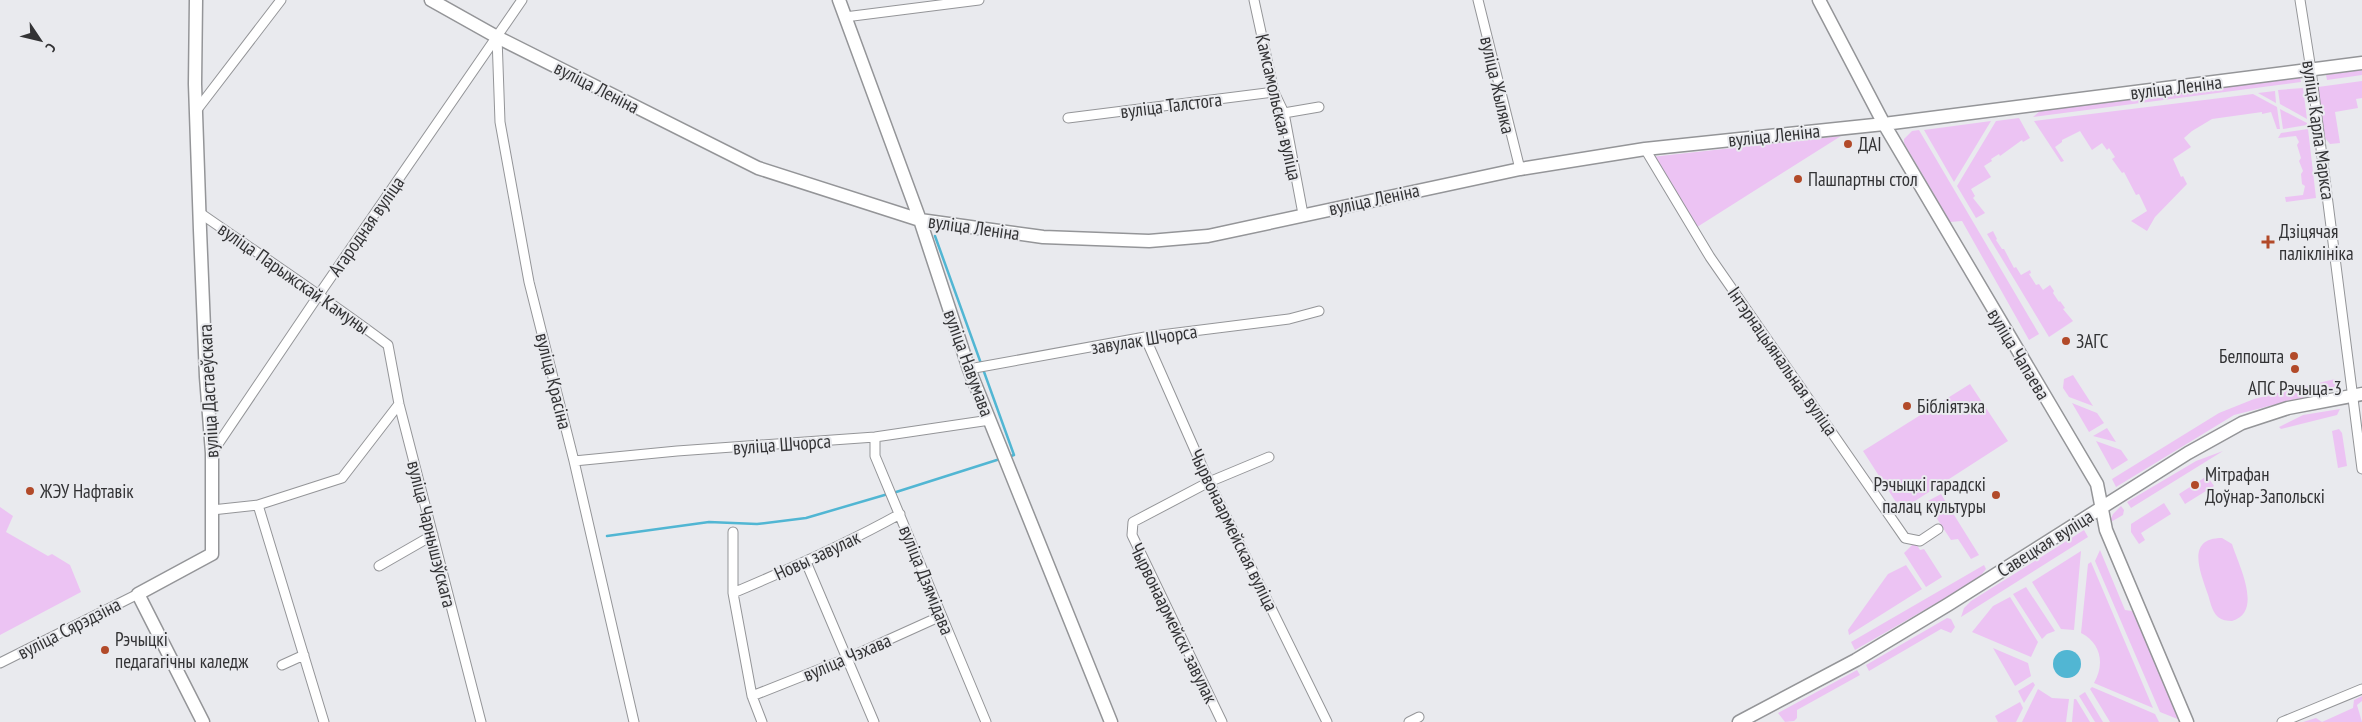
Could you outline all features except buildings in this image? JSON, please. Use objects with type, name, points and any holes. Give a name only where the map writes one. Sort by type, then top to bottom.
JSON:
[{"type":"street","name":"вуліца Дастаеўскага","points":[[138,594],[212,554],[212,453],[206,377],[196,111],[196,0]]},
{"type":"street","points":[[196,111],[282,0]]},
{"type":"street","name":"вуліца Леніна","points":[[430,0],[497,37],[758,168],[920,220],[1043,238],[1149,241],[1208,236],[1303,214],[1520,169],[1645,149],[1884,124],[2362,63]]},
{"type":"street","name":"Агародная вуліца","points":[[212,453],[522,0]]},
{"type":"street","name":"вуліца Навумава","points":[[839,0],[920,220],[969,369],[1111,722]]},
{"type":"street","points":[[845,17],[979,0]]},
{"type":"street","name":"Камсамольская вуліца","points":[[1254,0],[1274,92],[1284,113],[1303,214]]},
{"type":"street","name":"вуліца Жыляка","points":[[1478,0],[1520,169]]},
{"type":"street","name":"вуліца Чапаева","points":[[1819,0],[1884,124],[2096,484],[2106,530],[2187,722]]},
{"type":"street","name":"вуліца Карла Маркса","points":[[2300,0],[2357,395],[2362,469]]},
{"type":"street","name":"вуліца Красіна","points":[[497,37],[500,122],[529,282],[574,461],[634,722]]},
{"type":"street","name":"вуліца Талстога","points":[[1068,118],[1274,92]]},
{"type":"street","points":[[1284,113],[1320,107]]},
{"type":"street","name":"Інтэрнацыянальная вуліца","points":[[1645,149],[1710,256],[1905,538],[1920,541],[1938,529]]},
{"type":"street","name":"вуліца Парыжскай Камуны","points":[[200,213],[284,272],[320,293],[388,345]]},
{"type":"street","name":"завулак Шчорса","points":[[969,369],[1145,337],[1289,319],[1320,311]]},
{"type":"street","name":"Чырвонаармейская вуліца","points":[[1145,337],[1209,482],[1327,722]]},
{"type":"street","name":"вуліца Чарнышэўскага","points":[[388,345],[399,404],[481,722]]},
{"type":"street","name":"Савецкая вуліца","points":[[1739,722],[1856,660],[2188,453],[2242,423],[2288,408],[2357,395]]},
{"type":"street","points":[[212,510],[258,505],[342,478],[399,404]]},
{"type":"street","name":"вуліца Шчорса","points":[[574,461],[677,451],[875,437],[990,420]]},
{"type":"street","name":"вуліца Дзямідава","points":[[875,437],[875,456],[986,722]]},
{"type":"street","points":[[1209,482],[1268,457]]},
{"type":"street","name":"Чырвонаармейскі завулак","points":[[1209,482],[1133,522],[1132,535],[1222,722]]},
{"type":"street","points":[[258,505],[324,722]]},
{"type":"street","name":"Новы завулак","points":[[733,593],[806,562],[900,514]]},
{"type":"street","points":[[733,532],[733,593],[752,696],[762,722]]},
{"type":"street","points":[[379,566],[433,535]]},
{"type":"street","points":[[806,562],[874,722]]},
{"type":"street","points":[[138,594],[203,722]]},
{"type":"street","name":"вуліца Сярэдзіна","points":[[0,663],[138,594]]},
{"type":"street","name":"вуліца Чэхава","points":[[752,696],[848,658],[941,616]]},
{"type":"street","points":[[282,665],[304,654]]},
{"type":"street","points":[[2282,722],[2362,689]]},
{"type":"street","points":[[1409,722],[1419,718]]},
{"type":"shaded area","points":[[2362,70],[2362,75],[2327,80],[2326,75]]},
{"type":"shaded area","points":[[2300,78],[2301,82],[2033,117],[2040,111],[2047,109]]},
{"type":"shaded area","points":[[2362,81],[2362,98],[2356,99],[2358,108],[2335,112],[2340,143],[2330,144],[2325,138],[2318,87]]},
{"type":"shaded area","points":[[2303,88],[2307,119],[2280,104],[2278,90]]},
{"type":"shaded area","points":[[2275,91],[2276,103],[2258,93]]},
{"type":"shaded area","points":[[2253,94],[2277,107],[2280,129],[2277,129],[2271,112],[2262,114],[2262,112],[2212,119],[2192,131],[2184,138],[2191,147],[2173,159],[2181,177],[2183,176],[2187,184],[2155,217],[2147,231],[2131,221],[2147,211],[2139,194],[2136,195],[2124,172],[2122,173],[2112,159],[2115,157],[2109,148],[2107,150],[2102,143],[2092,150],[2080,131],[2062,140],[2055,147],[2064,161],[2061,162],[2034,121]]},
{"type":"shaded area","points":[[2280,109],[2307,123],[2307,125],[2283,129]]},
{"type":"shaded area","points":[[2019,118],[2030,138],[2023,142],[2022,140],[2000,156],[1999,154],[1984,166],[1991,177],[1971,189],[1975,196],[1973,198],[1985,213],[1976,218],[1957,186],[1996,121]]},
{"type":"shaded area","points":[[1991,121],[1954,182],[1924,130]]},
{"type":"shaded area","points":[[2308,129],[2316,198],[2286,202],[2285,197],[2303,195],[2305,186],[2302,184],[2301,174],[2303,171],[2299,161],[2301,158],[2297,145],[2299,142],[2296,136],[2278,138],[2281,133]]},
{"type":"shaded area","points":[[1919,130],[2039,334],[2029,340],[1962,221],[1950,222],[1904,143],[1904,139],[1912,131]]},
{"type":"shaded area","points":[[1841,136],[1694,229],[1650,157],[1660,156]]},
{"type":"shaded area","points":[[1993,231],[1996,240],[2004,249],[2014,268],[2016,267],[2021,275],[2030,270],[2031,273],[2029,274],[2036,285],[2039,284],[2043,290],[2050,285],[2054,291],[2053,293],[2065,308],[2063,309],[2073,321],[2049,337],[1987,234]]},
{"type":"shaded area","points":[[2073,375],[2093,406],[2069,397],[2063,388],[2064,379]]},
{"type":"shaded area","points":[[2335,379],[2337,389],[2234,415],[2116,487],[2112,479],[2219,413],[2254,399]]},
{"type":"shaded area","points":[[1970,384],[2008,441],[1901,510],[1863,451]]},
{"type":"shaded area","points":[[2072,403],[2097,413],[2104,423],[2089,432]]},
{"type":"shaded area","points":[[2340,409],[2337,415],[2281,429],[2279,427],[2303,415]]},
{"type":"shaded area","points":[[2107,428],[2116,442],[2093,436]]},
{"type":"shaded area","points":[[2339,429],[2342,433],[2347,466],[2338,468],[2332,431]]},
{"type":"shaded area","points":[[2096,441],[2121,450],[2128,460],[2112,470]]},
{"type":"shaded area","points":[[2223,451],[2131,508],[2127,502],[2196,461]]},
{"type":"shaded area","points":[[2207,476],[2214,486],[2185,504],[2179,494]]},
{"type":"shaded area","points":[[1941,494],[1979,555],[1971,559],[1958,539],[1951,540],[1926,502]]},
{"type":"shaded area","points":[[2164,503],[2171,514],[2141,533],[2145,540],[2139,544],[2131,532],[2131,524]]},
{"type":"shaded area","points":[[2121,506],[2124,510],[2123,515],[2109,523],[2113,514]]},
{"type":"shaded area","points":[[0,507],[13,516],[6,532],[48,556],[52,554],[70,565],[81,592],[0,635]]},
{"type":"shaded area","points":[[2084,530],[2088,537],[1961,617],[1964,608],[1971,601]]},
{"type":"shaded area","points":[[2222,538],[2232,544],[2243,575],[2248,598],[2246,608],[2241,616],[2232,621],[2221,619],[2214,612],[2199,566],[2198,557],[2203,543],[2211,539]]},
{"type":"shaded area","points":[[1915,542],[1920,550],[1924,549],[1942,577],[1926,587],[1904,553]]},
{"type":"shaded area","points":[[2100,550],[2125,610],[2132,611],[2178,711],[2180,720],[2160,712],[2095,561]]},
{"type":"shaded area","points":[[2081,551],[2074,630],[2061,629],[2032,582]]},
{"type":"shaded area","points":[[2091,562],[2153,708],[2094,683],[2099,669],[2099,655],[2093,642],[2081,633],[2088,564]]},
{"type":"shaded area","points":[[1906,565],[1922,589],[1849,635],[1848,630],[1888,574]]},
{"type":"shaded area","points":[[1984,565],[1986,569],[1978,579],[1855,650],[1851,642]]},
{"type":"shaded area","points":[[2026,587],[2055,631],[2047,634],[2042,639],[2013,594]]},
{"type":"shaded area","points":[[2010,597],[2038,642],[2031,657],[1972,632],[1993,606]]},
{"type":"shaded area","points":[[1947,618],[1951,619],[1955,627],[1951,633],[1941,629],[1869,671],[1866,665]]},
{"type":"shaded area","points":[[1993,648],[2028,663],[2031,676],[2015,686]]},
{"type":"shaded area","points":[[1857,670],[1860,675],[1797,710],[1797,718],[1794,721],[1785,722],[1778,713]]},
{"type":"shaded area","points":[[2033,682],[2035,685],[2024,703],[2018,691]]},
{"type":"shaded area","points":[[2092,687],[2155,714],[2159,722],[2110,722],[2090,689]]},
{"type":"shaded area","points":[[2038,689],[2052,698],[2069,699],[2066,722],[2022,722]]},
{"type":"shaded area","points":[[2085,692],[2103,722],[2095,722],[2079,696]]},
{"type":"shaded area","points":[[2362,696],[2362,701],[2357,705],[2362,722],[2322,722],[2353,708],[2354,700]]},
{"type":"shaded area","points":[[2074,699],[2076,699],[2090,722],[2072,722]]},
{"type":"shaded area","points":[[2020,702],[2023,708],[2016,722],[1998,722],[1995,716]]},
{"type":"shaded area","points":[[2316,718],[2322,722],[2303,722]]},
{"type":"water","points":[[2067,650],[2077,654],[2081,664],[2077,674],[2067,678],[2057,674],[2053,664],[2057,654]]},
{"type":"waterway","points":[[935,236],[1014,455],[1008,457]]},
{"type":"waterway","points":[[893,493],[1000,459]]},
{"type":"waterway","points":[[607,536],[709,522],[757,524],[806,518],[888,494]]},
{"type":"place","name":"ДАІ","points":[[1848,144]]},
{"type":"place","name":"Пашпартны стол","points":[[1798,179]]},
{"type":"place","name":"Дзіцячая паліклініка","points":[[2268,242]]},
{"type":"place","name":"ЗАГС","points":[[2066,341]]},
{"type":"place","name":"Белпошта","points":[[2294,356]]},
{"type":"place","name":"АПС Рэчыца-3","points":[[2295,369]]},
{"type":"place","name":"Бібліятэка","points":[[1907,406]]},
{"type":"place","name":"Мітрафан Доўнар-Запольскі","points":[[2195,485]]},
{"type":"place","name":"ЖЭУ Нафтавік","points":[[30,491]]},
{"type":"place","name":"Рэчыцкі гарадскі палац культуры","points":[[1996,495]]},
{"type":"place","name":"Рэчыцкі педагагічны каледж","points":[[105,650]]}]
